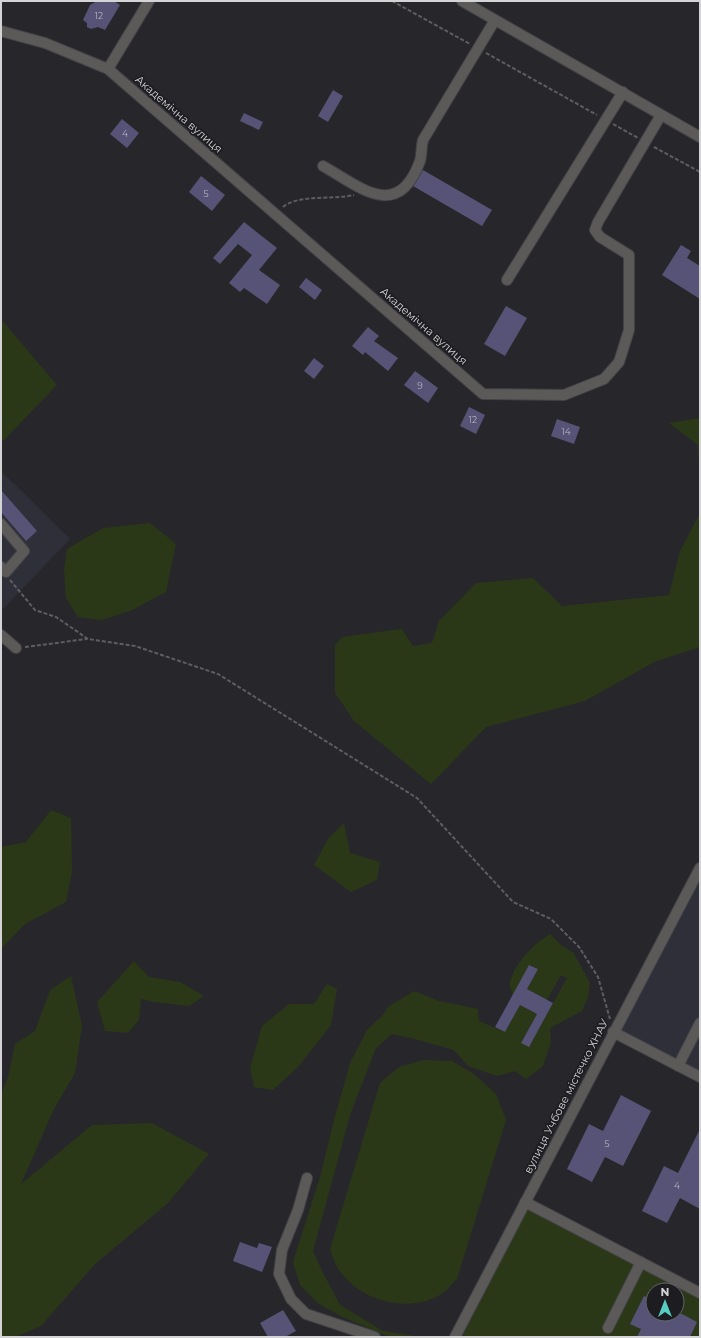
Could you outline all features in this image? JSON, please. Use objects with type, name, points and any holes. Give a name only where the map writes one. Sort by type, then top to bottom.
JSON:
[{"type":"street","points":[[108,69],[149,1]]},
{"type":"street","points":[[462,1],[700,137]]},
{"type":"street","points":[[323,166],[374,195],[386,196],[400,192],[407,185],[420,161],[423,140],[495,20]]},
{"type":"street","name":"Академічна вулиця","points":[[1,31],[45,43],[108,69],[483,394],[564,395],[604,379],[619,362],[629,330],[629,255],[600,237],[595,230],[598,222],[661,115]]},
{"type":"street","points":[[507,280],[623,92]]},
{"type":"street","points":[[1,524],[24,551],[3,570]]},
{"type":"street","points":[[1,635],[16,648]]},
{"type":"street","name":"вулиця Учбове містечко ХНАУ","points":[[455,1337],[700,868]]},
{"type":"street","points":[[678,1066],[700,1023]]},
{"type":"street","points":[[613,1032],[700,1077]]},
{"type":"street","points":[[307,1178],[298,1210],[282,1250],[279,1274],[291,1299],[306,1314],[375,1337]]},
{"type":"street","points":[[525,1202],[700,1293]]},
{"type":"street","points":[[608,1328],[641,1262]]},
{"type":"path","points":[[392,1],[700,172]]},
{"type":"path","points":[[277,214],[292,201],[347,197],[369,192]]},
{"type":"path","points":[[3,570],[16,589],[34,610],[56,617],[88,639]]},
{"type":"path","points":[[16,648],[88,639],[135,646],[218,674],[417,798],[513,902],[551,919],[580,948],[598,976],[613,1032]]},
{"type":"shaded area","points":[[1,471],[70,539],[1,611]]},
{"type":"shaded area","points":[[700,867],[700,1077],[613,1032]]},
{"type":"green space","points":[[1,319],[57,385],[1,443]]},
{"type":"green space","points":[[700,418],[700,485],[698,445],[669,423]]},
{"type":"green space","points":[[700,513],[700,647],[654,662],[585,701],[486,727],[431,784],[354,721],[335,693],[335,645],[342,637],[402,629],[413,646],[432,643],[439,621],[476,583],[533,578],[562,606],[669,595],[680,551]]},
{"type":"green space","points":[[150,523],[176,544],[166,592],[132,610],[102,620],[78,617],[66,598],[64,570],[67,549],[103,528]]},
{"type":"green space","points":[[51,810],[71,818],[72,872],[66,902],[25,924],[1,949],[1,847],[26,842]]},
{"type":"green space","points":[[344,823],[350,853],[380,862],[377,880],[351,892],[314,865],[328,839]]},
{"type":"green space","points":[[550,934],[562,946],[573,952],[590,983],[588,997],[582,1011],[550,1028],[551,1042],[543,1066],[526,1079],[515,1071],[497,1076],[468,1066],[454,1050],[392,1034],[376,1048],[351,1112],[313,1251],[340,1305],[383,1331],[421,1337],[394,1337],[385,1335],[343,1317],[319,1304],[300,1285],[293,1262],[320,1177],[350,1063],[367,1030],[382,1016],[388,1007],[414,991],[439,1001],[478,1009],[479,1021],[505,1032],[520,1005],[537,1014],[521,1042],[529,1046],[567,978],[561,975],[547,1000],[527,989],[538,969],[530,965],[513,995],[510,982],[512,975],[520,961],[537,943]]},
{"type":"green space","points":[[134,961],[149,977],[180,982],[204,996],[189,1006],[141,999],[139,1020],[128,1033],[105,1031],[97,1002]]},
{"type":"green space","points":[[71,976],[82,1026],[75,1073],[54,1109],[21,1184],[92,1125],[152,1123],[209,1154],[168,1203],[95,1264],[41,1326],[15,1337],[1,1337],[1,1094],[8,1077],[15,1044],[35,1031],[50,990]]},
{"type":"green space","points":[[327,984],[337,989],[331,1025],[298,1067],[273,1090],[254,1087],[250,1068],[262,1026],[289,1004],[314,1004]]},
{"type":"green space","points":[[423,1060],[452,1061],[474,1074],[496,1094],[506,1120],[457,1279],[445,1292],[439,1296],[411,1304],[386,1301],[373,1297],[362,1291],[351,1283],[338,1269],[330,1249],[380,1083],[399,1067]]},
{"type":"green space","points":[[526,1208],[669,1282],[645,1282],[645,1322],[685,1322],[685,1290],[700,1298],[700,1337],[462,1337]]},
{"type":"building","points":[[97,1],[114,1],[120,5],[105,30],[98,27],[91,29],[87,27],[87,23],[83,20],[90,5]]},
{"type":"building","points":[[333,90],[343,96],[328,122],[318,116]]},
{"type":"building","points":[[244,113],[263,122],[259,130],[240,121]]},
{"type":"building","points":[[122,119],[139,133],[127,148],[110,134]]},
{"type":"building","points":[[423,170],[492,210],[482,226],[413,186]]},
{"type":"building","points":[[201,176],[225,195],[212,211],[189,192]]},
{"type":"building","points":[[244,222],[277,248],[259,270],[280,285],[267,304],[244,288],[240,292],[229,283],[252,255],[238,244],[220,264],[213,258]]},
{"type":"building","points":[[681,245],[691,251],[687,258],[700,266],[700,299],[662,275]]},
{"type":"building","points":[[306,278],[322,290],[315,300],[299,287]]},
{"type":"building","points":[[506,306],[527,318],[505,356],[484,344]]},
{"type":"building","points":[[368,327],[379,336],[374,341],[398,358],[388,371],[365,352],[363,355],[352,346]]},
{"type":"building","points":[[314,358],[324,366],[314,379],[304,371]]},
{"type":"building","points":[[415,371],[438,388],[428,403],[404,385]]},
{"type":"building","points":[[469,407],[485,415],[476,434],[460,426]]},
{"type":"building","points":[[557,419],[580,427],[574,444],[551,436]]},
{"type":"building","points":[[1,490],[37,531],[26,541],[1,512]]},
{"type":"building","points":[[529,965],[538,969],[527,989],[553,1003],[529,1047],[521,1043],[537,1014],[520,1005],[505,1032],[495,1027]]},
{"type":"building","points":[[621,1095],[651,1111],[623,1166],[605,1157],[592,1182],[567,1169],[589,1124],[603,1131]]},
{"type":"building","points":[[700,1129],[700,1209],[680,1198],[667,1223],[642,1211],[664,1166],[678,1173]]},
{"type":"building","points":[[240,1242],[257,1248],[259,1243],[272,1247],[262,1272],[233,1261]]},
{"type":"building","points":[[644,1296],[645,1322],[685,1322],[685,1316],[697,1322],[690,1337],[637,1337],[641,1329],[630,1324]]},
{"type":"building","points":[[283,1310],[296,1331],[285,1337],[268,1337],[260,1323]]}]
